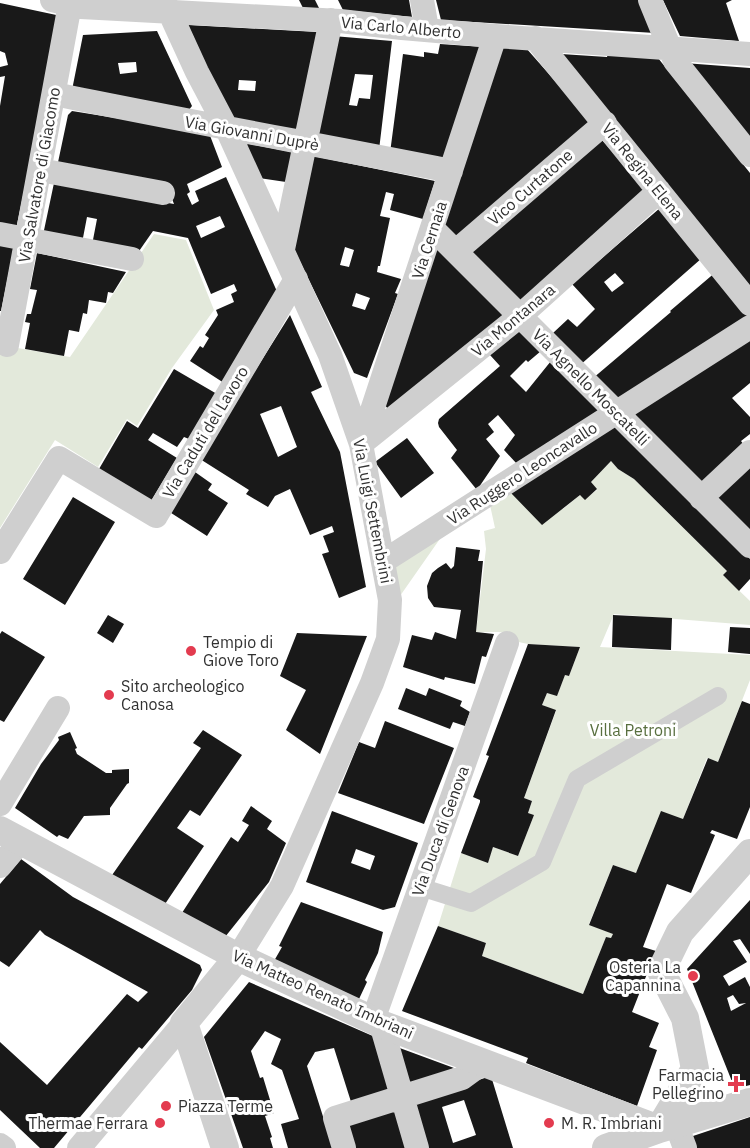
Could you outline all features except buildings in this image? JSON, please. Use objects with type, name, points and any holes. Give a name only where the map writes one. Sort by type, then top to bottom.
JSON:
[{"type":"street","points":[[422,0],[427,29]]},
{"type":"street","points":[[650,0],[675,61],[750,155]]},
{"type":"street","name":"Via Carlo Alberto","points":[[61,2],[81,7],[166,6],[334,14],[402,28],[750,54]]},
{"type":"street","name":"Via Salvatore di Giacomo","points":[[7,345],[54,94],[61,2]]},
{"type":"street","name":"Via Luigi Settembrini","points":[[166,6],[227,129],[330,355],[362,444],[390,600],[388,639],[372,683],[282,886],[238,957]]},
{"type":"street","points":[[283,249],[334,14]]},
{"type":"street","name":"Via Cernaia","points":[[362,444],[495,36]]},
{"type":"street","name":"Via Regina Elena","points":[[535,38],[750,304]]},
{"type":"street","name":"Via Giovanni Duprè","points":[[54,94],[451,171]]},
{"type":"street","name":"Vico Curtatone","points":[[456,251],[605,123]]},
{"type":"street","points":[[40,170],[164,193]]},
{"type":"street","name":"Via Montanara","points":[[362,444],[520,316],[659,191]]},
{"type":"street","name":"Via Agnello Moscatelli","points":[[432,228],[750,546]]},
{"type":"street","points":[[0,234],[132,259]]},
{"type":"street","name":"Via Caduti del Lavoro","points":[[0,552],[59,458],[156,516],[296,279]]},
{"type":"street","name":"Via Ruggero Leoncavallo","points":[[384,561],[750,327]]},
{"type":"street","points":[[701,498],[750,452]]},
{"type":"street","name":"Via Duca di Genova","points":[[377,1022],[420,886],[507,643]]},
{"type":"street","points":[[420,886],[471,903],[542,862],[577,779],[718,696]]},
{"type":"street","points":[[0,804],[58,708]]},
{"type":"street","points":[[0,866],[10,836]]},
{"type":"street","name":"Via Matteo Renato Imbriani","points":[[10,836],[238,957],[377,1022],[673,1134]]},
{"type":"street","points":[[739,1105],[709,1093],[695,1069],[685,1018],[661,971],[680,932],[750,853]]},
{"type":"street","points":[[79,1148],[238,957]]},
{"type":"street","points":[[377,1022],[403,1097],[417,1148]]},
{"type":"street","points":[[184,1023],[225,1148]]},
{"type":"street","points":[[344,1148],[336,1118],[462,1078],[484,1062]]},
{"type":"street","points":[[673,1134],[695,1069]]},
{"type":"street","points":[[606,1148],[673,1134],[739,1105]]},
{"type":"street","points":[[0,1145],[4,1148]]},
{"type":"green space","points":[[154,234],[186,240],[214,310],[172,368],[137,426],[127,419],[98,467],[55,440],[0,528],[0,345],[70,357]]},
{"type":"green space","name":"Villa Petroni","points":[[611,461],[618,469],[634,479],[727,571],[723,575],[750,601],[750,625],[614,614],[600,647],[750,655],[750,680],[718,762],[707,758],[683,819],[636,873],[613,865],[589,924],[613,934],[611,938],[606,937],[583,994],[482,956],[486,943],[438,926],[461,853],[488,862],[493,847],[518,856],[534,815],[528,813],[532,801],[524,798],[556,711],[542,705],[547,693],[557,695],[565,675],[569,676],[580,647],[528,644],[505,639],[506,633],[476,632],[486,549],[484,531],[495,528],[490,505],[510,492],[563,509],[580,495],[585,499],[597,490],[591,482]]},
{"type":"green space","points":[[444,533],[400,596],[395,565]]},
{"type":"place","name":"Tempio di Giove Toro","points":[[191,651]]},
{"type":"place","name":"Sito archeologico Canosa","points":[[109,695]]},
{"type":"place","name":"Osteria La Capannina","points":[[693,976]]},
{"type":"place","name":"Farmacia Pellegrino","points":[[736,1084]]},
{"type":"place","name":"Piazza Terme","points":[[166,1106]]},
{"type":"place","name":"Thermae Ferrara","points":[[160,1123]]},
{"type":"place","name":"M. R. Imbriani","points":[[549,1123]]}]
